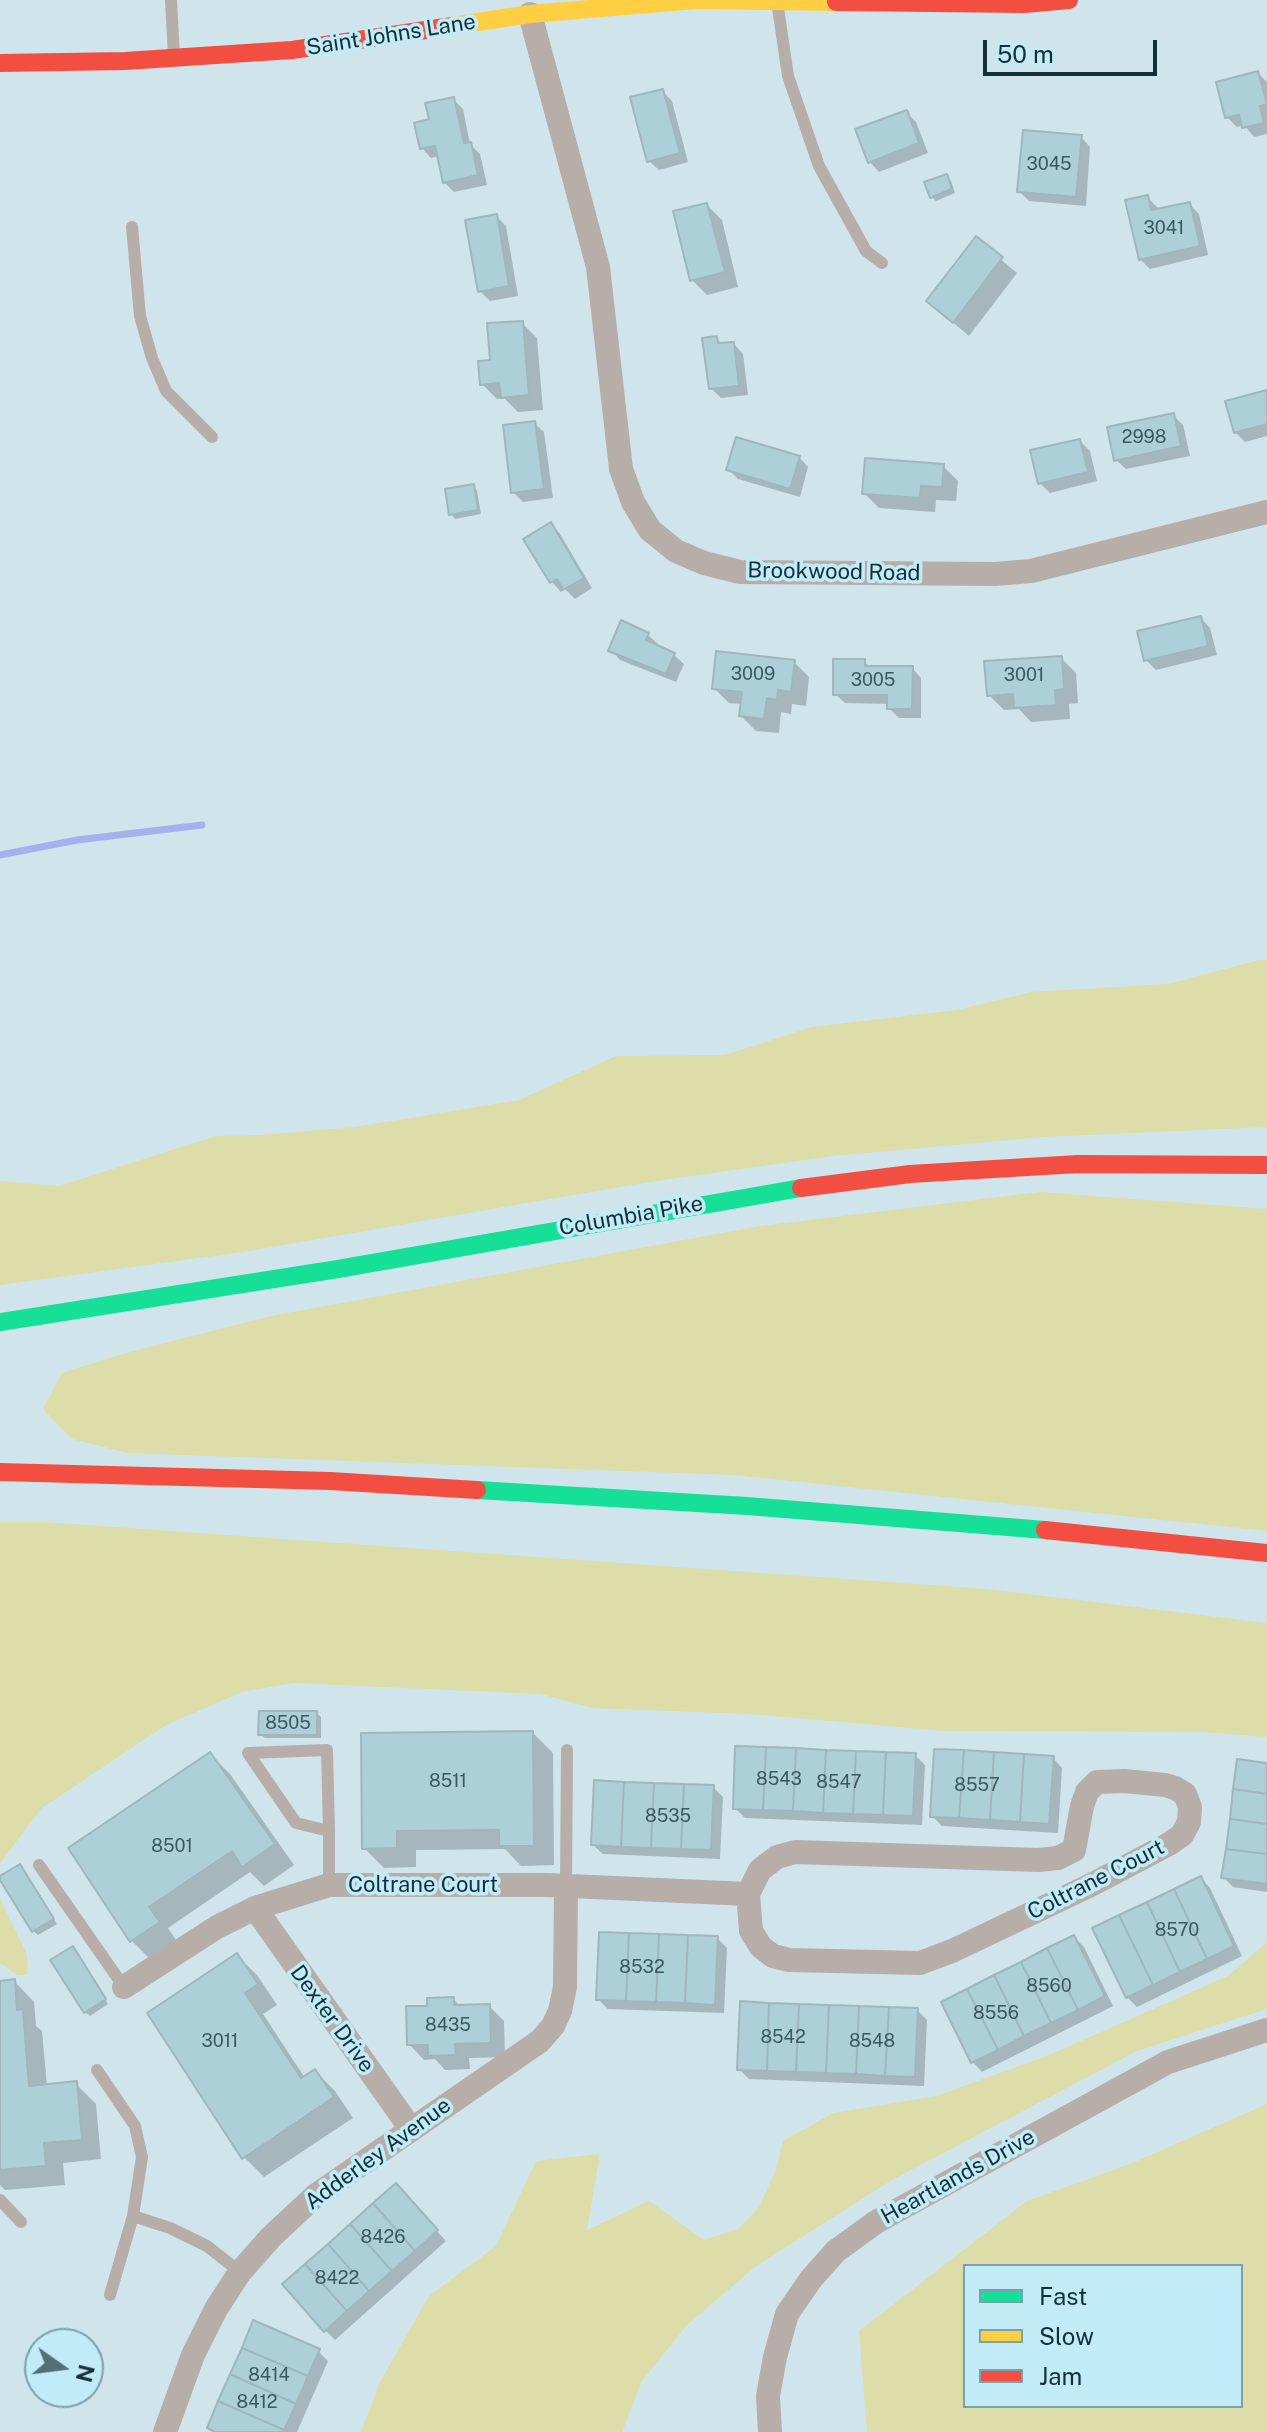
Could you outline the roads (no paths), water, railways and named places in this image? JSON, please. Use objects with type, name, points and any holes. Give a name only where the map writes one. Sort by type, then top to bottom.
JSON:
[{"type":"main road","name":"Saint Johns Lane","points":[[0,63],[174,58],[292,50],[530,14],[696,0],[1069,0]]},
{"type":"main road","points":[[1078,1164],[1267,1148]]},
{"type":"main road","name":"Columbia Pike","points":[[0,1322],[338,1269],[774,1191],[910,1174],[1078,1164],[1267,1167]]},
{"type":"main road","points":[[0,1472],[330,1481],[498,1490],[1048,1530],[1267,1553]]},
{"type":"street","name":"Brookwood Road","points":[[530,14],[598,267],[621,469],[633,502],[650,530],[676,551],[704,563],[740,572],[995,574],[1031,571],[1267,512]]},
{"type":"street","name":"Coltrane Court","points":[[1097,1782],[1165,1785],[1185,1794],[1190,1807],[1189,1822],[1182,1835],[1169,1844],[1091,1885],[920,1963],[789,1960],[773,1956],[761,1947],[751,1931],[748,1894],[760,1870],[777,1857],[795,1852],[1038,1860],[1058,1858],[1074,1850],[1082,1806],[1087,1792],[1097,1782]]},
{"type":"street","points":[[1074,1850],[1091,1885]]},
{"type":"street","name":"Coltrane Court","points":[[124,1987],[217,1927],[255,1908],[329,1885],[566,1885],[748,1894]]},
{"type":"street","name":"Adderley Avenue","points":[[165,2432],[193,2355],[216,2309],[240,2272],[271,2237],[315,2196],[540,2041],[553,2026],[565,1987],[566,1885]]},
{"type":"street","name":"Dexter Drive","points":[[255,1908],[411,2129]]},
{"type":"street","name":"Heartlands Drive","points":[[770,2432],[768,2396],[787,2314],[811,2279],[836,2251],[876,2222],[1168,2062],[1267,2030]]},
{"type":"lane","points":[[171,0],[174,58]]},
{"type":"lane","points":[[777,1],[788,76],[819,166],[866,251],[882,263]]},
{"type":"lane","points":[[132,227],[140,316],[152,358],[166,391],[212,437]]},
{"type":"lane","points":[[329,1831],[296,1823],[248,1753],[327,1750],[329,1831],[329,1885]]},
{"type":"lane","points":[[566,1885],[567,1750]]},
{"type":"lane","points":[[39,1865],[124,1987]]},
{"type":"lane","points":[[97,2070],[135,2126],[142,2157],[133,2216],[110,2295]]},
{"type":"lane","points":[[0,2200],[21,2222]]},
{"type":"lane","points":[[133,2216],[170,2228],[207,2246],[240,2272]]},
{"type":"waterway","points":[[0,855],[77,840],[202,825]]}]
